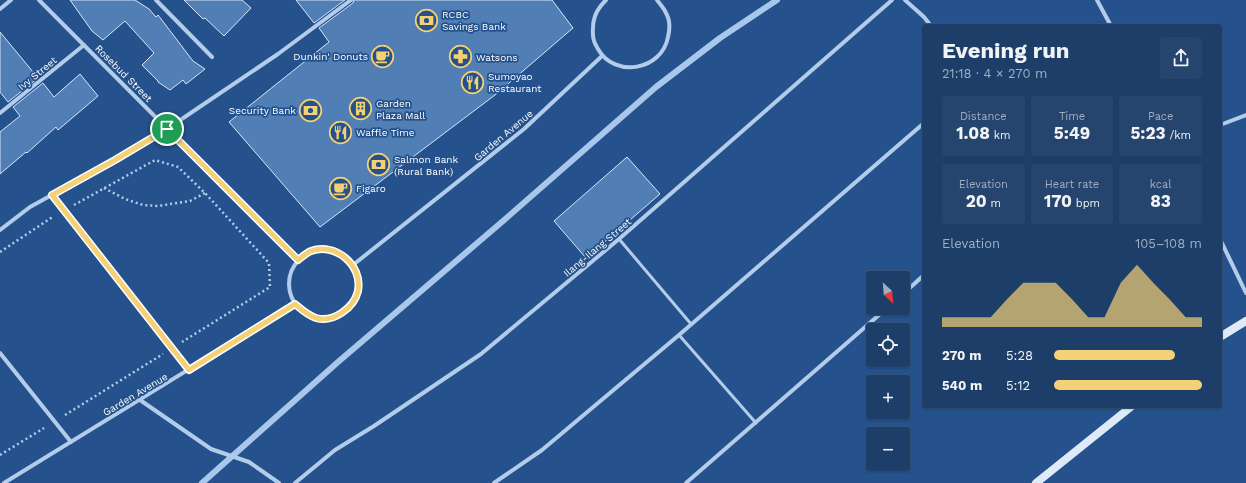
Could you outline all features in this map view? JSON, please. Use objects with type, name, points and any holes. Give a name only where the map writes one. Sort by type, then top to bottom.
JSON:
[{"type":"street","points":[[0,9],[11,0]]},
{"type":"street","name":"Rosebud Street","points":[[39,0],[298,260]]},
{"type":"street","points":[[156,0],[212,57]]},
{"type":"street","points":[[0,230],[30,207],[115,160],[167,129],[278,54],[351,0]]},
{"type":"street","points":[[606,0],[598,8],[592,24],[593,41],[602,56],[615,65],[630,68],[646,65],[659,56],[667,43],[670,28],[666,12],[657,0]]},
{"type":"street","name":"Ilang-Ilang Street","points":[[295,483],[335,450],[374,426],[481,354],[619,239],[892,0]]},
{"type":"street","points":[[905,0],[929,24]]},
{"type":"street","points":[[1097,0],[1110,24]]},
{"type":"street","name":"Ivy Street","points":[[0,113],[84,45]]},
{"type":"street","name":"Garden Avenue","points":[[353,265],[524,129],[602,56]]},
{"type":"street","points":[[1222,124],[1246,115]]},
{"type":"street","points":[[494,483],[542,450],[679,335],[922,125]]},
{"type":"street","points":[[52,195],[189,370]]},
{"type":"street","points":[[1222,243],[1246,293]]},
{"type":"street","points":[[327,249],[342,254],[353,265],[358,277],[358,291],[352,303],[343,312],[331,318],[317,318],[305,313],[295,304],[290,294],[289,282],[291,270],[298,260],[311,251],[327,249]]},
{"type":"street","points":[[910,288],[922,278]]},
{"type":"street","name":"Garden Avenue","points":[[4,483],[295,304]]},
{"type":"street","points":[[686,483],[879,315]]},
{"type":"street","points":[[1222,335],[1246,321]]},
{"type":"street","points":[[0,353],[71,442]]},
{"type":"street","points":[[140,400],[211,449],[248,462],[279,483]]},
{"type":"street","points":[[1036,483],[1130,408]]},
{"type":"lane","points":[[619,239],[691,324]]},
{"type":"lane","points":[[679,335],[756,423]]},
{"type":"path","points":[[0,252],[52,217],[155,160],[178,167],[269,263],[270,287],[0,455]]},
{"type":"path","points":[[104,187],[125,199],[143,205],[158,206],[190,201],[205,194]]},
{"type":"building","points":[[70,0],[135,0],[149,9],[156,17],[158,15],[193,61],[205,69],[186,84],[183,80],[170,90],[158,82],[142,65],[154,53],[125,21],[103,40],[92,31]]},
{"type":"building","points":[[184,0],[242,0],[251,8],[224,36],[205,18],[203,19]]},
{"type":"building","points":[[296,0],[345,0],[314,23]]},
{"type":"building","name":"Garden Plaza Mall","points":[[354,0],[552,0],[573,28],[495,95],[320,227],[229,122],[329,42],[319,28],[353,3]]},
{"type":"building","points":[[0,32],[38,78],[8,102],[0,92]]},
{"type":"building","points":[[80,74],[98,96],[58,130],[56,127],[27,153],[26,152],[0,174],[0,132],[20,116],[13,107],[43,83],[54,97]]},
{"type":"building","points":[[627,157],[660,194],[586,258],[554,221]]},
{"type":"waterway","points":[[202,483],[338,362],[503,221],[656,87],[720,38],[777,0]]},
{"type":"place","name":"RCBC Savings Bank","points":[[427,20]]},
{"type":"place","name":"Dunkin' Donuts","points":[[383,56]]},
{"type":"place","name":"Watsons","points":[[461,57]]},
{"type":"place","name":"Sumoyao Restaurant","points":[[473,82]]},
{"type":"place","name":"Garden Plaza Mall","points":[[361,109]]},
{"type":"place","name":"Security Bank","points":[[311,110]]},
{"type":"place","name":"Waffle Time","points":[[340,132]]},
{"type":"place","name":"Salmon Bank (Rural Bank)","points":[[379,165]]},
{"type":"place","name":"Figaro","points":[[341,188]]},
{"type":"route","points":[[167,129],[298,260],[311,251],[327,249],[342,254],[353,265],[358,277],[358,291],[352,303],[343,312],[331,318],[317,318],[305,313],[295,304],[189,370],[52,195],[167,129]]}]
